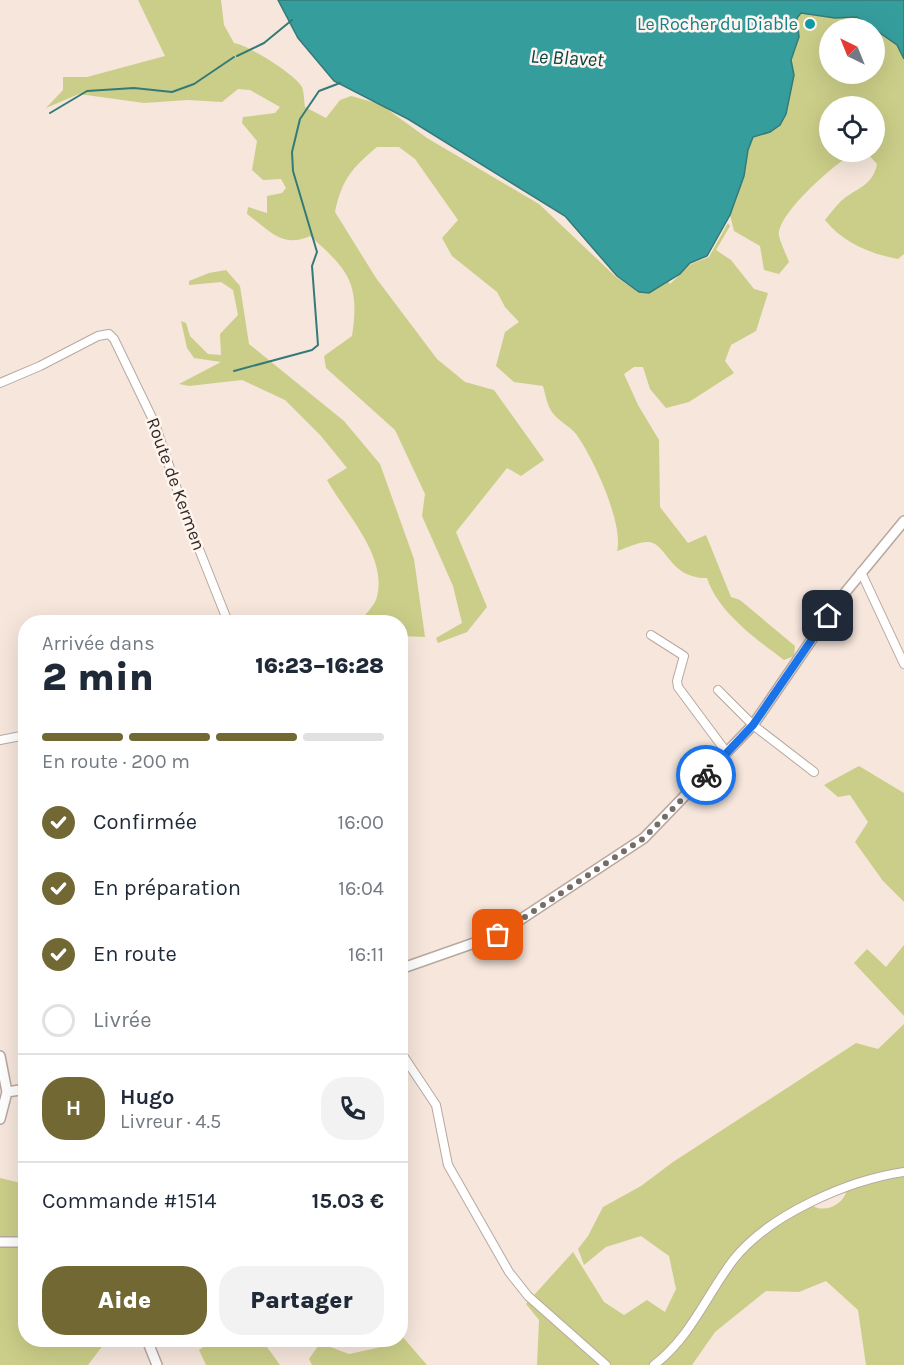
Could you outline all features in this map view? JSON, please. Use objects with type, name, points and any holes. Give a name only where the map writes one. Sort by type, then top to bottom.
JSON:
[{"type":"street","name":"Route de Kermen","points":[[0,383],[40,366],[98,336],[109,334],[119,348],[155,424],[168,465],[225,615]]},
{"type":"street","points":[[408,966],[498,935],[644,838],[753,725],[861,572],[904,521]]},
{"type":"street","points":[[861,572],[904,664]]},
{"type":"street","points":[[651,635],[684,656],[677,681],[678,687],[727,753]]},
{"type":"street","points":[[718,690],[753,725],[814,772]]},
{"type":"street","points":[[0,740],[18,737]]},
{"type":"street","points":[[0,1056],[7,1092],[0,1119]]},
{"type":"street","points":[[408,1063],[436,1105],[448,1165],[509,1272],[528,1296],[606,1365]]},
{"type":"street","points":[[7,1092],[18,1090]]},
{"type":"street","points":[[654,1365],[686,1333],[734,1259],[755,1238],[821,1197],[890,1174],[904,1172]]},
{"type":"street","points":[[0,1242],[18,1242]]},
{"type":"street","points":[[150,1347],[157,1365]]},
{"type":"green space","points":[[138,0],[221,0],[224,25],[234,43],[260,54],[298,81],[304,94],[305,107],[326,118],[340,100],[351,96],[380,104],[427,138],[539,204],[616,277],[638,292],[649,293],[667,280],[670,284],[691,264],[709,257],[728,223],[730,226],[716,250],[731,260],[754,289],[768,293],[756,331],[731,345],[725,361],[734,373],[689,402],[666,408],[650,389],[643,367],[634,367],[624,374],[638,405],[659,440],[660,507],[688,543],[706,535],[731,597],[740,600],[795,646],[794,656],[784,660],[762,643],[729,613],[712,590],[707,578],[695,577],[677,568],[655,544],[641,543],[617,551],[618,539],[612,508],[591,458],[583,445],[573,431],[552,412],[543,386],[514,382],[496,366],[505,332],[519,322],[505,307],[497,292],[452,256],[442,238],[458,220],[415,159],[399,147],[377,147],[349,175],[341,191],[335,212],[376,278],[437,359],[465,382],[494,390],[544,460],[521,476],[507,468],[456,532],[487,607],[467,632],[438,643],[436,638],[462,623],[453,586],[422,516],[425,494],[395,430],[326,368],[324,356],[352,336],[354,303],[349,279],[334,259],[310,236],[300,239],[284,239],[276,236],[247,214],[248,207],[267,213],[267,196],[282,193],[286,188],[281,179],[263,180],[252,170],[257,141],[242,123],[243,117],[275,113],[280,107],[250,90],[238,89],[222,102],[188,100],[144,103],[79,94],[46,108],[63,90],[63,77],[87,77],[165,56]]},
{"type":"green space","points":[[904,0],[904,254],[898,259],[857,246],[840,235],[825,220],[841,201],[868,182],[875,171],[877,164],[875,162],[885,162],[885,96],[819,96],[819,162],[841,162],[822,177],[787,215],[779,236],[789,262],[779,274],[764,270],[760,246],[734,231],[730,215],[744,176],[748,150],[753,137],[770,132],[779,125],[786,114],[794,75],[791,60],[799,37],[797,18],[800,8]]},
{"type":"green space","points":[[226,270],[240,286],[249,344],[344,421],[380,464],[414,559],[425,637],[408,636],[408,615],[365,615],[376,600],[379,584],[377,568],[364,537],[327,480],[347,468],[321,436],[285,400],[242,380],[189,386],[179,384],[221,362],[194,358],[187,348],[181,321],[186,323],[190,336],[208,354],[221,355],[220,334],[238,315],[233,290],[221,282],[189,285],[189,281],[209,273]]},
{"type":"green space","points":[[859,766],[904,793],[904,902],[883,881],[855,842],[868,822],[850,795],[838,797],[824,785]]},
{"type":"green space","points":[[904,945],[904,1016],[854,963],[867,949],[886,967]]},
{"type":"green space","points":[[904,1024],[904,1365],[866,1365],[858,1310],[826,1281],[799,1292],[766,1291],[715,1332],[692,1365],[537,1365],[539,1320],[526,1304],[573,1252],[604,1302],[624,1315],[647,1300],[665,1312],[676,1289],[669,1256],[641,1236],[606,1247],[584,1265],[578,1249],[588,1236],[603,1207],[641,1186],[673,1162],[856,1043],[878,1049]],"holes":[[[847,1190],[838,1204],[827,1208],[816,1208],[811,1205]]]},
{"type":"green space","points":[[0,1178],[18,1182],[18,1347],[102,1347],[88,1365],[0,1365]]},
{"type":"green space","points":[[408,1343],[427,1365],[312,1365],[309,1359],[317,1347],[331,1347],[349,1354],[381,1347],[408,1347]]},
{"type":"green space","points":[[203,1347],[267,1347],[280,1365],[206,1365],[199,1350]]},
{"type":"water","name":"Le Blavet","points":[[278,0],[904,0],[904,59],[897,45],[885,37],[885,18],[835,18],[801,13],[797,18],[799,37],[791,60],[794,75],[786,114],[780,125],[770,132],[753,137],[748,150],[744,176],[730,215],[707,256],[690,263],[680,274],[649,293],[639,292],[617,276],[565,216],[408,119],[334,81],[298,38]]},
{"type":"waterway","points":[[237,56],[264,43],[292,20]]},
{"type":"waterway","points":[[50,113],[87,91],[134,88],[172,92],[194,84],[234,57]]},
{"type":"waterway","points":[[234,371],[312,350],[318,345],[312,266],[317,252],[293,171],[292,152],[300,119],[319,91],[340,83]]},
{"type":"way so far","points":[[498,935],[644,838],[706,775]]},
{"type":"place","name":"Le Rocher du Diable","points":[[810,24]]},
{"type":"route","points":[[706,775],[753,725],[828,616]]}]
